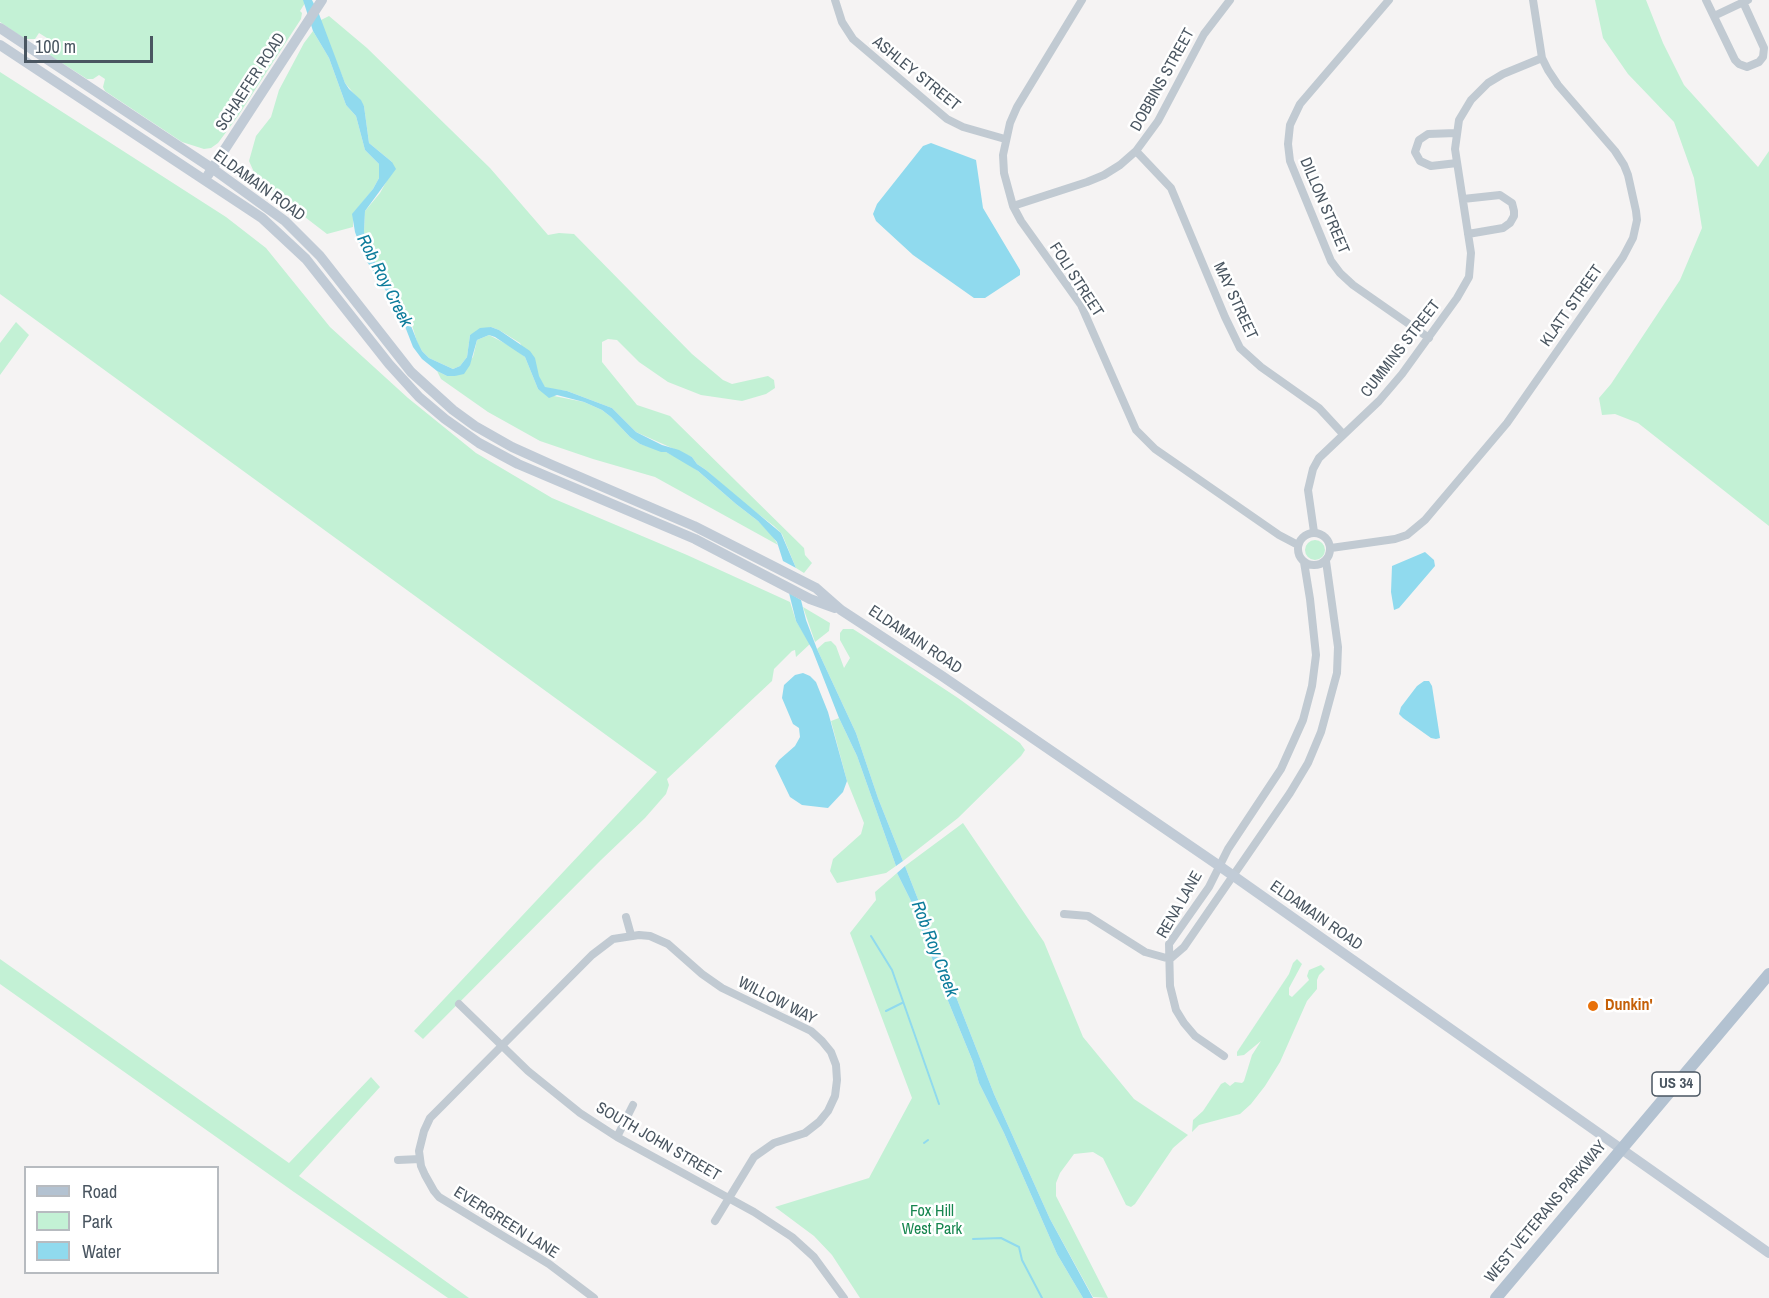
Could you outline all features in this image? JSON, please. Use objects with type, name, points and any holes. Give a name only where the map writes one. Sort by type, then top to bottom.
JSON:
[{"type":"main road","name":"SCHAEFER ROAD","points":[[205,180],[321,1]]},
{"type":"main road","name":"ELDAMAIN ROAD","points":[[0,28],[267,206],[304,238],[411,372],[453,410],[475,426],[512,447],[654,507],[748,551],[816,588],[841,610],[942,676],[1233,876],[1769,1252]]},
{"type":"main road","name":"ELDAMAIN ROAD","points":[[0,45],[262,218],[306,259],[388,364],[419,397],[479,443],[518,464],[695,539],[810,599],[841,610]]},
{"type":"main road","points":[[25,61],[33,50]]},
{"type":"main road","name":"US 34","points":[[1622,1148],[1769,974]]},
{"type":"main road","name":"WEST VETERANS PARKWAY","points":[[1496,1298],[1622,1148]]},
{"type":"street","name":"ASHLEY STREET","points":[[836,0],[842,22],[853,39],[947,119],[970,130],[1005,139]]},
{"type":"street","name":"FOLI STREET","points":[[1082,0],[1017,108],[1005,139],[1004,173],[1013,206],[1021,221],[1081,305],[1136,430],[1155,449],[1279,535],[1298,545]]},
{"type":"street","name":"DOBBINS STREET","points":[[1013,206],[1087,182],[1120,165],[1136,151],[1158,121],[1204,34],[1230,0]]},
{"type":"street","name":"DILLON STREET","points":[[1389,0],[1300,104],[1290,125],[1288,144],[1290,162],[1331,261],[1340,273],[1353,285],[1429,338]]},
{"type":"street","name":"KLATT STREET","points":[[1331,548],[1395,539],[1407,535],[1425,520],[1507,423],[1626,254],[1633,238],[1636,211],[1624,165],[1557,85],[1542,58],[1533,0]]},
{"type":"street","points":[[1706,0],[1735,60],[1742,66],[1755,65],[1763,57],[1763,44],[1745,1],[1714,16]]},
{"type":"street","name":"CUMMINS STREET","points":[[1314,531],[1308,500],[1309,480],[1319,458],[1383,396],[1429,338],[1459,295],[1468,277],[1471,253],[1455,149],[1459,120],[1480,90],[1488,83],[1503,74],[1542,58]]},
{"type":"street","points":[[1456,133],[1428,134],[1419,140],[1415,147],[1416,155],[1427,165],[1435,167],[1456,163]]},
{"type":"street","name":"MAY STREET","points":[[1136,151],[1171,188],[1240,348],[1262,368],[1319,408],[1343,434]]},
{"type":"street","points":[[1463,199],[1500,195],[1512,203],[1515,211],[1510,223],[1503,228],[1468,234]]},
{"type":"street","points":[[1233,876],[1290,794],[1308,763],[1332,696],[1337,673],[1338,647],[1326,561],[1331,548],[1327,538],[1314,531],[1302,538],[1298,545],[1299,556],[1304,562],[1319,565],[1326,561]]},
{"type":"street","points":[[1218,866],[1281,769],[1297,735],[1309,700],[1316,655],[1304,562]]},
{"type":"street","name":"RENA LANE","points":[[1218,866],[1209,887],[1169,944],[1170,986],[1176,1010],[1184,1023],[1195,1036],[1224,1056]]},
{"type":"street","name":"RENA LANE","points":[[1170,959],[1184,947],[1233,876]]},
{"type":"street","points":[[1064,915],[1088,916],[1145,952],[1170,959]]},
{"type":"street","points":[[398,1160],[420,1159],[421,1141],[430,1118],[599,948],[613,939],[631,935],[626,917]]},
{"type":"street","name":"WILLOW WAY","points":[[631,935],[650,936],[668,944],[722,988],[811,1031],[831,1052],[836,1065],[835,1096],[828,1111],[805,1133],[774,1143],[761,1150],[748,1166],[715,1221]]},
{"type":"street","name":"SOUTH JOHN STREET","points":[[459,1004],[550,1089],[617,1137],[777,1226],[804,1247],[844,1298]]},
{"type":"street","points":[[617,1137],[633,1105]]},
{"type":"street","name":"EVERGREEN LANE","points":[[420,1159],[424,1175],[439,1197],[549,1264],[594,1298]]},
{"type":"green space","points":[[0,0],[307,0],[300,11],[301,19],[238,116],[218,143],[211,148],[204,149],[182,142],[105,91],[103,87],[105,79],[99,75],[93,79],[87,79],[48,54],[43,44],[47,38],[39,33],[35,39],[25,39],[0,22]]},
{"type":"green space","points":[[1595,0],[1646,0],[1663,43],[1684,85],[1758,167],[1769,151],[1769,526],[1638,423],[1615,414],[1602,415],[1599,398],[1611,384],[1680,280],[1702,228],[1694,178],[1674,122],[1628,74],[1603,38]]},
{"type":"green space","points":[[329,16],[367,48],[490,168],[548,235],[574,234],[692,354],[723,380],[732,384],[768,376],[774,380],[775,388],[766,394],[742,401],[701,395],[668,382],[639,362],[617,340],[608,339],[602,342],[602,362],[637,405],[670,416],[804,548],[805,555],[812,563],[804,573],[796,568],[782,534],[697,464],[692,457],[636,432],[612,408],[567,391],[545,388],[520,343],[499,330],[491,327],[470,335],[467,357],[460,366],[453,369],[429,358],[422,351],[412,325],[391,285],[379,272],[364,232],[365,211],[380,193],[391,173],[392,162],[369,143],[364,106],[345,83],[321,24],[321,20]]},
{"type":"green space","points":[[313,31],[329,58],[346,105],[356,116],[365,150],[379,164],[379,178],[353,214],[353,227],[327,234],[258,181],[249,161],[256,136],[271,117],[279,90],[304,43]]},
{"type":"green space","points":[[0,72],[226,217],[266,248],[330,327],[408,398],[476,453],[552,498],[687,555],[790,602],[796,621],[810,644],[796,657],[795,650],[792,651],[774,669],[772,681],[667,779],[669,785],[666,794],[645,818],[423,1039],[414,1031],[657,772],[0,294]]},
{"type":"green space","points":[[16,322],[29,335],[0,375],[0,343]]},
{"type":"green space","points":[[489,335],[514,348],[525,357],[538,389],[554,396],[584,402],[602,410],[640,444],[666,452],[684,461],[758,521],[778,545],[655,477],[540,441],[488,412],[441,379],[437,371],[447,376],[455,376],[473,357],[477,340]]},
{"type":"green space","points":[[1311,540],[1319,540],[1325,546],[1325,554],[1319,560],[1311,560],[1305,554],[1305,546]]},
{"type":"green space","points":[[803,607],[830,623],[829,631],[815,642]]},
{"type":"green space","points":[[843,629],[853,629],[958,698],[1020,743],[1025,750],[958,818],[903,861],[856,733],[817,649],[825,642],[831,641],[836,646],[844,668],[850,658],[840,640],[840,633]]},
{"type":"green space","points":[[839,718],[857,756],[896,866],[886,873],[837,883],[830,871],[833,859],[861,834],[864,823],[847,781],[831,721]]},
{"type":"green space","points":[[963,823],[1044,942],[1083,1037],[1134,1099],[1188,1135],[1173,1148],[1131,1207],[1126,1205],[1103,1158],[1093,1152],[1074,1154],[1060,1173],[1056,1183],[1056,1196],[1108,1298],[1093,1297],[1050,1219],[994,1094],[905,866]]},
{"type":"green space","name":"Fox Hill West Park","points":[[897,873],[911,901],[979,1083],[1004,1133],[1057,1254],[1083,1298],[860,1298],[832,1255],[814,1236],[775,1207],[869,1178],[912,1098],[850,933],[876,900],[875,892]]},
{"type":"green space","points":[[0,959],[289,1163],[371,1077],[380,1087],[299,1176],[469,1298],[448,1298],[0,984]]},
{"type":"green space","points":[[1297,959],[1302,964],[1289,988],[1289,995],[1292,997],[1309,980],[1307,976],[1309,970],[1321,965],[1325,969],[1319,975],[1317,989],[1307,1001],[1280,1062],[1265,1086],[1240,1114],[1199,1125],[1192,1132],[1193,1120],[1203,1111],[1221,1084],[1225,1082],[1230,1086],[1235,1082],[1244,1081],[1252,1055],[1261,1041],[1244,1055],[1237,1056],[1237,1052]]},
{"type":"water","name":"Rob Roy Creek","points":[[303,0],[312,0],[345,83],[364,106],[369,143],[392,162],[396,169],[365,211],[364,232],[379,272],[400,298],[422,351],[429,358],[453,369],[460,366],[467,357],[470,335],[480,328],[491,327],[499,330],[530,351],[535,358],[539,376],[545,387],[567,391],[612,408],[636,432],[692,457],[697,464],[781,533],[796,568],[783,561],[777,542],[758,521],[698,471],[666,452],[640,444],[602,410],[584,402],[557,395],[549,398],[538,389],[525,357],[495,337],[489,335],[477,340],[470,365],[464,374],[447,376],[422,359],[413,347],[399,311],[364,257],[355,232],[352,214],[373,189],[379,178],[379,164],[365,150],[356,116],[346,105],[329,58],[313,31]]},
{"type":"water","points":[[931,143],[976,160],[983,208],[1020,270],[1020,275],[985,298],[974,298],[913,255],[876,221],[873,214],[877,204],[923,146]]},
{"type":"water","points":[[1425,552],[1434,560],[1435,566],[1399,608],[1394,610],[1391,592],[1392,566]]},
{"type":"water","points":[[789,593],[801,600],[817,649],[856,733],[903,861],[896,866],[857,756],[839,718],[812,649],[796,621]]},
{"type":"water","points":[[803,673],[816,682],[828,712],[847,781],[843,792],[828,808],[802,805],[790,797],[775,766],[795,746],[800,737],[799,728],[793,724],[782,698],[784,685],[795,675]]},
{"type":"water","points":[[1424,681],[1429,681],[1432,686],[1440,738],[1436,739],[1431,738],[1399,714],[1401,707],[1417,686]]},
{"type":"water","name":"Rob Roy Creek","points":[[905,866],[994,1094],[1050,1219],[1093,1298],[1083,1298],[1057,1254],[1004,1133],[979,1083],[911,901],[897,873]]},
{"type":"waterway","points":[[871,936],[892,970],[939,1104]]},
{"type":"waterway","points":[[886,1011],[902,1003]]},
{"type":"waterway","points":[[924,1143],[928,1140]]},
{"type":"waterway","points":[[973,1239],[1001,1238],[1019,1247],[1022,1260],[1042,1298]]},
{"type":"place","name":"Dunkin'","points":[[1593,1006]]}]
